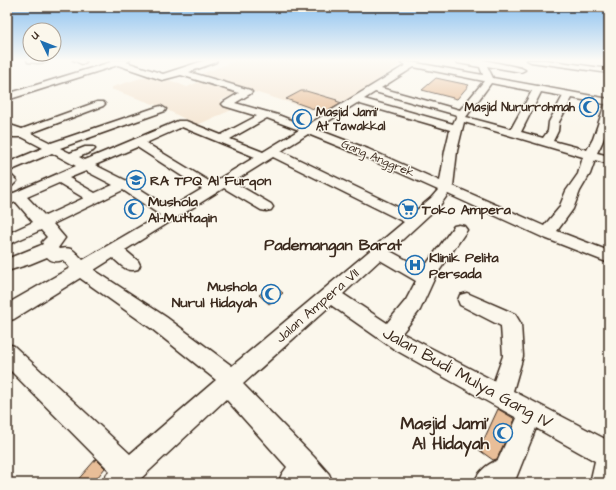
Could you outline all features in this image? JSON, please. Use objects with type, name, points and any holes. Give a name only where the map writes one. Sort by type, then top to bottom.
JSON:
[{"type":"street","points":[[7,96],[49,83]]},
{"type":"street","name":"Gang Anggrek","points":[[217,83],[248,92],[227,104],[266,115],[309,130],[548,233],[607,252]]},
{"type":"street","points":[[7,313],[114,250],[358,100],[383,83]]},
{"type":"street","points":[[446,188],[458,125],[478,83]]},
{"type":"street","points":[[510,84],[539,88],[609,102]]},
{"type":"street","points":[[514,134],[522,116],[539,88]]},
{"type":"street","points":[[374,89],[458,125]]},
{"type":"street","points":[[546,143],[553,131],[554,122],[569,95]]},
{"type":"street","points":[[358,100],[458,125],[514,134],[609,160]]},
{"type":"street","points":[[7,139],[100,104]]},
{"type":"street","points":[[548,233],[566,208],[573,191],[584,174],[590,155],[599,139],[609,106]]},
{"type":"street","points":[[7,168],[52,148],[161,109]]},
{"type":"street","points":[[221,139],[266,115]]},
{"type":"street","points":[[7,265],[32,257],[49,249],[52,244],[50,242],[57,238],[43,223],[12,199],[136,142],[182,123],[221,139],[269,155],[414,221]]},
{"type":"street","points":[[420,129],[458,125]]},
{"type":"street","points":[[7,127],[22,133],[124,185],[170,215]]},
{"type":"street","points":[[136,142],[218,185],[266,207]]},
{"type":"street","points":[[70,157],[89,149]]},
{"type":"street","points":[[60,178],[95,200]]},
{"type":"street","points":[[7,179],[10,180],[7,183]]},
{"type":"street","points":[[7,240],[95,200],[124,185]]},
{"type":"street","name":"Jalan Ampera VII","points":[[122,477],[229,381],[414,221],[436,201],[446,188]]},
{"type":"street","points":[[389,335],[413,305],[425,278],[459,230]]},
{"type":"street","points":[[49,249],[56,256],[66,252],[81,270],[159,323],[229,381],[305,477]]},
{"type":"street","points":[[114,250],[132,265]]},
{"type":"street","points":[[379,252],[425,278]]},
{"type":"street","name":"Jalan Budi Mulya Gang IV","points":[[329,294],[389,335],[531,412],[609,457]]},
{"type":"street","points":[[467,300],[508,320],[511,324],[514,356],[500,396]]},
{"type":"street","points":[[7,353],[122,477]]},
{"type":"street","points":[[487,483],[496,474],[504,471],[510,465],[531,412]]},
{"type":"street","points":[[603,483],[609,457]]},
{"type":"shaded area","points":[[125,83],[177,83],[187,87],[197,83],[374,83],[330,115],[245,89],[220,101],[236,108],[197,125],[159,106],[111,89],[112,87]]},
{"type":"building","points":[[430,83],[459,83],[469,85],[457,99],[422,90]]},
{"type":"building","points":[[301,91],[306,91],[337,100],[336,101],[342,103],[325,113],[286,99]]},
{"type":"building","name":"Mushola Nurul Hidayah","points":[[273,285],[283,293],[269,304],[259,295]]},
{"type":"building","points":[[498,409],[515,419],[497,459],[493,460],[479,450]]},
{"type":"building","points":[[96,459],[105,468],[93,483],[75,483]]},
{"type":"place","name":"Masjid Nururrohmah","points":[[589,107]]},
{"type":"place","name":"Masjid Jami' At Tawakkal","points":[[302,119]]},
{"type":"place","name":"RA TPQ Al Furqon","points":[[136,180]]},
{"type":"place","name":"Mushola Al-Muttaqin","points":[[134,209]]},
{"type":"place","name":"Toko Ampera","points":[[408,209]]},
{"type":"place","name":"Klinik Pelita Persada","points":[[415,265]]},
{"type":"place","name":"Mushola Nurul Hidayah","points":[[271,294]]},
{"type":"place","name":"Masjid Jami' Al Hidayah","points":[[503,433]]},
{"type":"district","name":"Pademangan Barat","points":[[333,244]]}]
